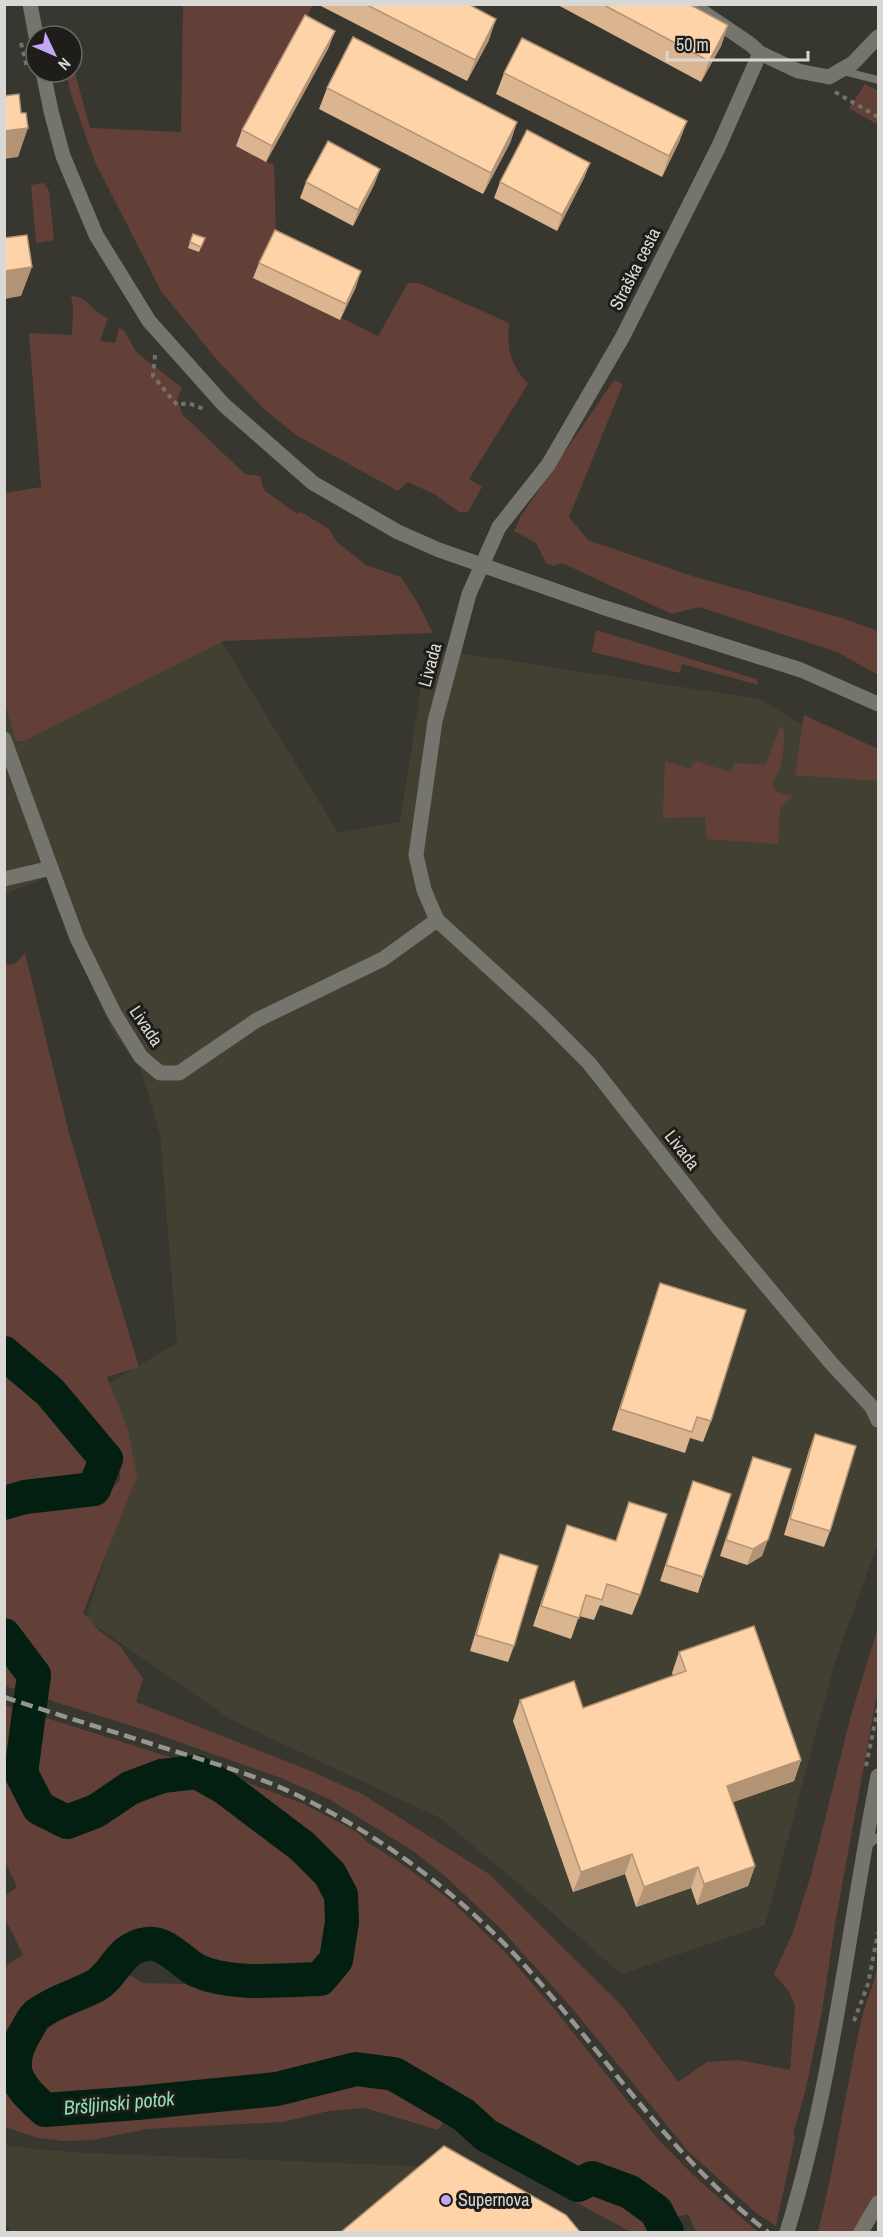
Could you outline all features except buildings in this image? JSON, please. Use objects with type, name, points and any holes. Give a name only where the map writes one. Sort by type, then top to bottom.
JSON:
[{"type":"street","points":[[30,4],[34,24]]},
{"type":"street","points":[[691,4],[760,53],[798,71],[830,77],[843,71],[879,37]]},
{"type":"street","name":"Straška cesta","points":[[483,564],[499,527],[548,465],[622,338],[717,148],[760,53]]},
{"type":"street","points":[[46,84],[63,156],[96,235],[149,321],[224,405],[314,483],[398,532],[439,550],[602,607],[801,670],[879,704]]},
{"type":"street","name":"Livada","points":[[483,564],[470,594],[435,721],[420,821],[416,855],[424,890],[437,920],[590,1063],[720,1230],[872,1407],[879,1420]]},
{"type":"street","name":"Livada","points":[[4,739],[77,938],[114,1013],[141,1057],[160,1073],[179,1073],[257,1020],[383,959],[437,920]]},
{"type":"street","points":[[4,879],[51,867]]},
{"type":"street","points":[[787,2232],[820,2113],[846,1970],[864,1848],[879,1776]]},
{"type":"street","points":[[861,2232],[879,2203]]},
{"type":"lane","points":[[843,71],[879,80]]},
{"type":"lane","points":[[864,1848],[879,1838]]},
{"type":"path","points":[[828,88],[879,117]]},
{"type":"shaded area","points":[[183,5],[313,5],[241,148],[274,165],[276,241],[258,277],[378,336],[408,283],[419,283],[509,323],[511,356],[517,370],[528,384],[469,479],[482,487],[468,512],[459,512],[436,495],[408,482],[398,491],[296,435],[265,410],[217,360],[161,291],[95,162],[69,84],[78,84],[90,128],[181,132]]},
{"type":"shaded area","points":[[865,84],[878,91],[878,125],[849,108]]},
{"type":"shaded area","points":[[44,183],[49,191],[54,240],[36,243],[31,185]]},
{"type":"shaded area","points":[[71,296],[82,299],[108,318],[100,341],[115,343],[119,328],[125,332],[136,352],[182,388],[177,399],[182,414],[245,474],[260,476],[264,490],[297,514],[301,512],[329,529],[337,542],[366,565],[401,577],[433,633],[224,641],[24,741],[16,741],[4,699],[5,493],[41,487],[29,333],[72,335]]},
{"type":"shaded area","points":[[614,380],[623,384],[569,517],[588,540],[692,576],[842,618],[878,631],[878,675],[837,652],[699,607],[672,614],[562,563],[553,566],[546,563],[536,543],[514,531],[521,516]]},
{"type":"shaded area","points":[[596,630],[756,679],[758,685],[682,664],[680,673],[592,652]]},
{"type":"shaded area","points":[[222,642],[338,833],[400,822],[427,648],[760,699],[878,771],[878,1543],[835,1662],[765,1925],[621,1974],[440,1818],[230,1719],[86,1619],[127,1490],[85,1397],[177,1343],[160,1134],[141,1070],[114,1034],[65,929],[46,878],[5,894],[5,708]]},
{"type":"shaded area","points":[[804,715],[878,749],[878,781],[795,775]]},
{"type":"shaded area","points":[[780,726],[784,730],[783,754],[773,786],[778,792],[793,796],[780,808],[778,844],[707,839],[705,817],[663,818],[665,761],[690,769],[695,761],[731,772],[734,763],[766,765]]},
{"type":"shaded area","points":[[25,953],[69,1133],[139,1367],[107,1377],[128,1431],[137,1476],[83,1613],[101,1632],[121,1647],[143,1679],[136,1702],[306,1769],[362,1794],[489,1874],[622,2006],[678,2082],[707,2062],[739,2060],[790,2070],[795,2005],[788,1990],[774,1974],[793,1932],[811,1875],[850,1719],[878,1627],[878,1689],[835,1924],[822,2011],[806,2088],[793,2134],[795,2137],[776,2226],[756,2213],[687,2150],[572,2008],[501,1929],[446,1877],[413,1851],[329,1799],[281,1778],[154,1733],[5,1686],[5,1369],[27,1378],[98,1467],[97,1473],[87,1481],[16,1493],[16,1506],[96,1499],[110,1491],[120,1480],[120,1464],[109,1448],[92,1431],[41,1368],[24,1356],[5,1350],[5,965],[15,964]]},
{"type":"shaded area","points":[[5,1705],[176,1759],[133,1775],[81,1809],[60,1807],[40,1789],[29,1766],[11,1761],[16,1778],[33,1809],[52,1829],[76,1830],[146,1790],[193,1785],[233,1802],[275,1831],[319,1872],[333,1898],[334,1912],[321,1959],[314,1965],[301,1970],[251,1970],[210,1964],[183,1948],[161,1940],[148,1938],[132,1941],[85,1981],[39,2003],[21,2024],[5,2057],[5,1972],[8,1964],[23,1955],[5,1918],[5,1896],[17,1887],[5,1861]]},
{"type":"shaded area","points":[[236,1778],[304,1804],[357,1832],[367,1842],[402,1864],[449,1899],[505,1952],[556,2011],[657,2138],[694,2176],[758,2232],[696,2232],[688,2214],[672,2218],[652,2198],[616,2179],[591,2171],[567,2171],[496,2134],[447,2095],[400,2071],[379,2065],[349,2063],[310,2070],[272,2083],[210,2087],[146,2096],[65,2103],[48,2100],[33,2088],[24,2077],[21,2058],[45,2019],[84,2002],[115,1981],[129,1975],[143,1983],[185,1984],[229,1990],[324,1991],[339,1981],[354,1921],[354,1904],[344,1877],[315,1843],[250,1795]]},
{"type":"shaded area","points":[[878,1964],[878,2193],[857,2232],[818,2232],[860,2026]]},
{"type":"shaded area","points":[[5,2068],[11,2086],[35,2113],[64,2117],[241,2102],[280,2095],[314,2084],[357,2075],[396,2084],[450,2113],[438,2130],[365,2108],[329,2111],[282,2122],[147,2129],[92,2140],[64,2141],[38,2138],[5,2127]]},
{"type":"shaded area","points":[[4,2145],[67,2152],[436,2167],[552,2232],[12,2232],[5,2222]]},
{"type":"shaded area","points":[[565,2186],[573,2190],[603,2189],[617,2192],[646,2211],[657,2232],[631,2232],[566,2197]]},
{"type":"waterway","name":"Bršljinski potok","points":[[4,1353],[50,1392],[106,1459],[94,1489],[25,1497],[4,1503]]},
{"type":"waterway","name":"Bršljinski potok","points":[[4,1635],[34,1675],[21,1773],[39,1808],[67,1822],[96,1811],[130,1788],[162,1776],[197,1772],[225,1788],[302,1846],[330,1874],[341,1895],[342,1922],[336,1960],[320,1979],[258,1981],[226,1979],[192,1968],[161,1946],[154,1944],[137,1946],[123,1956],[108,1975],[95,1986],[51,2006],[32,2020],[19,2045],[15,2056],[15,2066],[21,2084],[35,2101],[45,2110],[277,2089],[356,2069],[394,2074],[464,2115],[486,2135],[578,2185],[592,2178],[630,2192],[656,2211],[667,2232]]},
{"type":"railway","points":[[4,1697],[260,1779],[338,1816],[393,1851],[470,1911],[516,1956],[636,2100],[698,2169],[768,2232]]},
{"type":"place","name":"Supernova","points":[[446,2200]]}]
